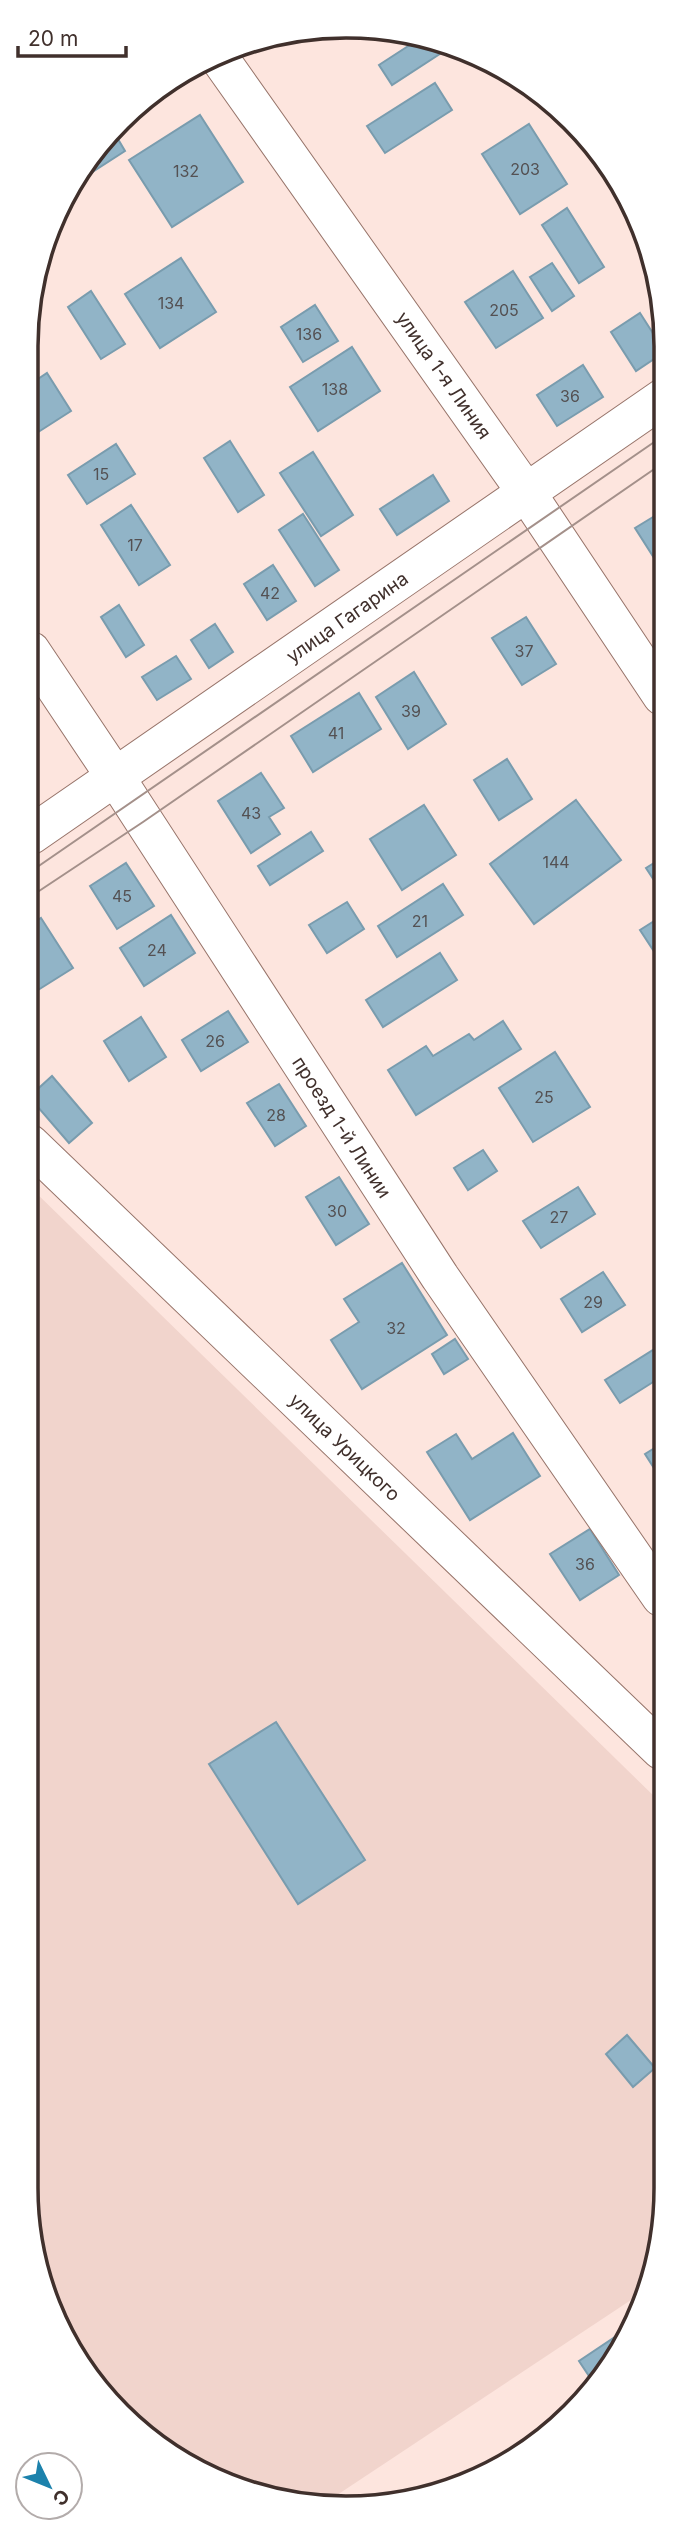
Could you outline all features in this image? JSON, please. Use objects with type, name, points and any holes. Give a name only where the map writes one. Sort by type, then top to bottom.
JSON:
[{"type":"street","name":"улица 1-я Линия","points":[[224,64],[526,492],[654,684]]},
{"type":"street","name":"улица Гагарина","points":[[38,830],[654,404]]},
{"type":"street","name":"проезд 1-й Линии","points":[[38,661],[440,1277],[654,1587]]},
{"type":"street","name":"улица Урицкого","points":[[38,1152],[654,1743]]},
{"type":"shaded area","points":[[38,1195],[654,1796],[654,2189],[648,2249],[633,2299],[336,2496],[286,2491],[247,2480],[210,2465],[175,2445],[143,2420],[115,2392],[90,2360],[70,2325],[55,2288],[44,2249],[38,2189]]},
{"type":"building","points":[[410,45],[440,54],[392,85],[379,65]]},
{"type":"building","points":[[435,83],[452,110],[385,153],[367,126]]},
{"type":"building","points":[[200,115],[243,182],[172,227],[129,160]]},
{"type":"building","points":[[529,124],[567,184],[520,214],[482,154]]},
{"type":"building","points":[[118,140],[125,151],[92,172]]},
{"type":"building","points":[[567,208],[604,267],[579,283],[542,225]]},
{"type":"building","points":[[181,258],[216,312],[160,348],[125,294]]},
{"type":"building","points":[[552,263],[574,296],[552,311],[530,277]]},
{"type":"building","points":[[513,271],[543,318],[496,348],[465,302]]},
{"type":"building","points":[[91,291],[125,344],[101,359],[68,307]]},
{"type":"building","points":[[315,305],[338,341],[303,362],[281,327]]},
{"type":"building","points":[[640,313],[653,334],[654,359],[636,371],[611,332]]},
{"type":"building","points":[[352,347],[380,391],[318,431],[290,387]]},
{"type":"building","points":[[583,365],[603,397],[557,426],[537,395]]},
{"type":"building","points":[[47,373],[71,411],[38,432],[38,379]]},
{"type":"building","points":[[230,441],[264,495],[238,512],[204,458]]},
{"type":"building","points":[[116,444],[135,474],[87,504],[68,475]]},
{"type":"building","points":[[313,452],[353,515],[321,536],[280,473]]},
{"type":"building","points":[[433,475],[449,501],[397,535],[380,509]]},
{"type":"building","points":[[131,505],[170,565],[139,585],[101,525]]},
{"type":"building","points":[[303,514],[339,570],[315,586],[279,530]]},
{"type":"building","points":[[654,516],[654,558],[635,528]]},
{"type":"building","points":[[273,565],[296,601],[267,620],[244,584]]},
{"type":"building","points":[[119,605],[144,645],[126,657],[101,617]]},
{"type":"building","points":[[526,617],[556,664],[522,685],[492,638]]},
{"type":"building","points":[[215,624],[233,652],[209,668],[191,640]]},
{"type":"building","points":[[176,656],[191,679],[157,700],[142,677]]},
{"type":"building","points":[[414,672],[446,724],[408,749],[376,697]]},
{"type":"building","points":[[359,693],[381,729],[313,772],[291,736]]},
{"type":"building","points":[[507,759],[532,799],[499,820],[474,780]]},
{"type":"building","points":[[261,773],[284,808],[269,817],[280,834],[251,853],[218,801]]},
{"type":"building","points":[[576,800],[621,860],[534,924],[490,864]]},
{"type":"building","points":[[424,805],[456,855],[402,890],[370,839]]},
{"type":"building","points":[[311,832],[323,851],[270,885],[258,866]]},
{"type":"building","points":[[126,863],[154,906],[117,929],[90,886]]},
{"type":"building","points":[[654,863],[654,880],[646,868]]},
{"type":"building","points":[[443,884],[463,915],[397,957],[378,926]]},
{"type":"building","points":[[347,902],[364,929],[327,953],[309,925]]},
{"type":"building","points":[[171,915],[195,953],[144,986],[120,948]]},
{"type":"building","points":[[41,918],[73,968],[38,990],[38,920]]},
{"type":"building","points":[[654,921],[654,951],[640,930]]},
{"type":"building","points":[[440,953],[457,980],[383,1027],[366,1000]]},
{"type":"building","points":[[228,1011],[248,1042],[201,1071],[182,1040]]},
{"type":"building","points":[[141,1017],[166,1057],[129,1081],[104,1041]]},
{"type":"building","points":[[503,1021],[521,1049],[416,1115],[388,1070],[426,1046],[433,1056],[469,1034],[474,1040]]},
{"type":"building","points":[[555,1052],[590,1107],[533,1142],[499,1088]]},
{"type":"building","points":[[52,1076],[92,1123],[69,1143],[38,1107],[38,1089]]},
{"type":"building","points":[[279,1084],[306,1126],[275,1146],[247,1103]]},
{"type":"building","points":[[483,1150],[497,1171],[468,1190],[454,1168]]},
{"type":"building","points":[[339,1177],[369,1224],[336,1245],[306,1197]]},
{"type":"building","points":[[578,1187],[595,1214],[541,1248],[523,1221]]},
{"type":"building","points":[[402,1263],[447,1335],[362,1389],[331,1340],[359,1322],[344,1299]]},
{"type":"building","points":[[603,1272],[625,1305],[582,1332],[561,1299]]},
{"type":"building","points":[[455,1339],[468,1359],[444,1374],[432,1354]]},
{"type":"building","points":[[653,1350],[654,1381],[620,1403],[605,1380]]},
{"type":"building","points":[[513,1433],[540,1476],[470,1520],[427,1452],[456,1434],[472,1459]]},
{"type":"building","points":[[654,1448],[654,1468],[645,1454]]},
{"type":"building","points":[[590,1529],[619,1575],[580,1600],[550,1554]]},
{"type":"building","points":[[276,1722],[365,1860],[298,1904],[209,1764]]},
{"type":"building","points":[[627,2035],[654,2069],[633,2087],[606,2054]]},
{"type":"building","points":[[616,2337],[589,2377],[579,2361]]},
{"type":"tram line","points":[[38,866],[654,442]]},
{"type":"tram line","points":[[38,892],[654,469]]}]
